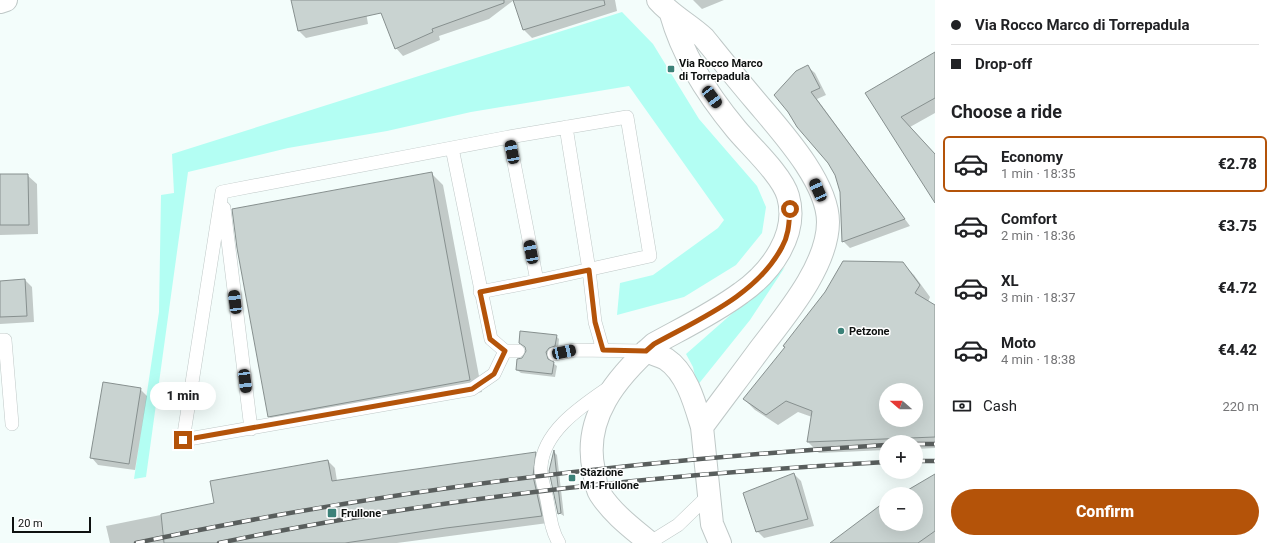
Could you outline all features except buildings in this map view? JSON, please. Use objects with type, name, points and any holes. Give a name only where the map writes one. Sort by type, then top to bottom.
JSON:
[{"type":"main road","points":[[0,2],[6,0]]},
{"type":"main road","points":[[650,543],[616,515],[599,493],[592,465],[590,442],[594,422],[618,381],[646,351],[654,344],[742,293],[770,266],[783,246],[789,228],[790,209],[788,194],[776,176],[735,128],[712,97],[688,60],[664,7]]},
{"type":"main road","points":[[664,7],[690,25],[704,38],[799,155],[814,180],[823,200],[828,222],[823,247],[815,270],[797,299],[702,427]]},
{"type":"main road","points":[[646,351],[666,360],[677,369],[694,400],[702,427],[712,524],[720,543]]},
{"type":"lane","points":[[222,192],[509,137],[626,117],[650,256],[480,292]]},
{"type":"lane","points":[[566,127],[589,270],[595,322],[603,350]]},
{"type":"lane","points":[[509,137],[536,281]]},
{"type":"lane","points":[[452,148],[490,339],[505,351],[518,351]]},
{"type":"lane","points":[[222,192],[183,440],[472,389],[494,374],[505,351]]},
{"type":"lane","points":[[222,192],[250,429]]},
{"type":"lane","points":[[0,340],[5,340],[12,424]]},
{"type":"lane","points":[[554,354],[575,350],[646,351]]},
{"type":"lane","points":[[559,543],[553,534],[542,475],[541,467],[544,454],[552,437],[577,410],[618,381]]},
{"type":"lane","points":[[650,543],[678,526],[708,496]]},
{"type":"shaded area","points":[[622,12],[653,44],[699,119],[757,186],[766,207],[762,233],[736,265],[684,297],[617,315],[620,283],[653,275],[718,228],[724,220],[629,86],[471,112],[387,131],[288,148],[188,172],[146,477],[134,479],[159,312],[161,195],[174,193],[172,154]]},
{"type":"shaded area","points":[[785,267],[750,320],[697,386],[693,367],[686,354]]},
{"type":"railway","points":[[923,444],[935,444]]},
{"type":"railway","points":[[136,543],[322,507],[509,480],[697,459],[879,445]]},
{"type":"railway","points":[[923,461],[935,461]]},
{"type":"railway","points":[[219,543],[301,527],[467,500],[718,473],[879,462]]},
{"type":"place","name":"Via Rocco Marco di Torrepadula","points":[[671,69]]},
{"type":"place","name":"Petzone","points":[[841,331]]},
{"type":"place","name":"Stazione M1 Frullone","points":[[572,478]]},
{"type":"place","name":"Frullone","points":[[332,513]]},
{"type":"route","points":[[183,440],[472,389],[494,374],[505,351],[490,339],[480,292],[589,270],[595,322],[603,350],[646,351],[654,344],[742,293],[770,266],[783,246],[789,228],[790,209]]}]
